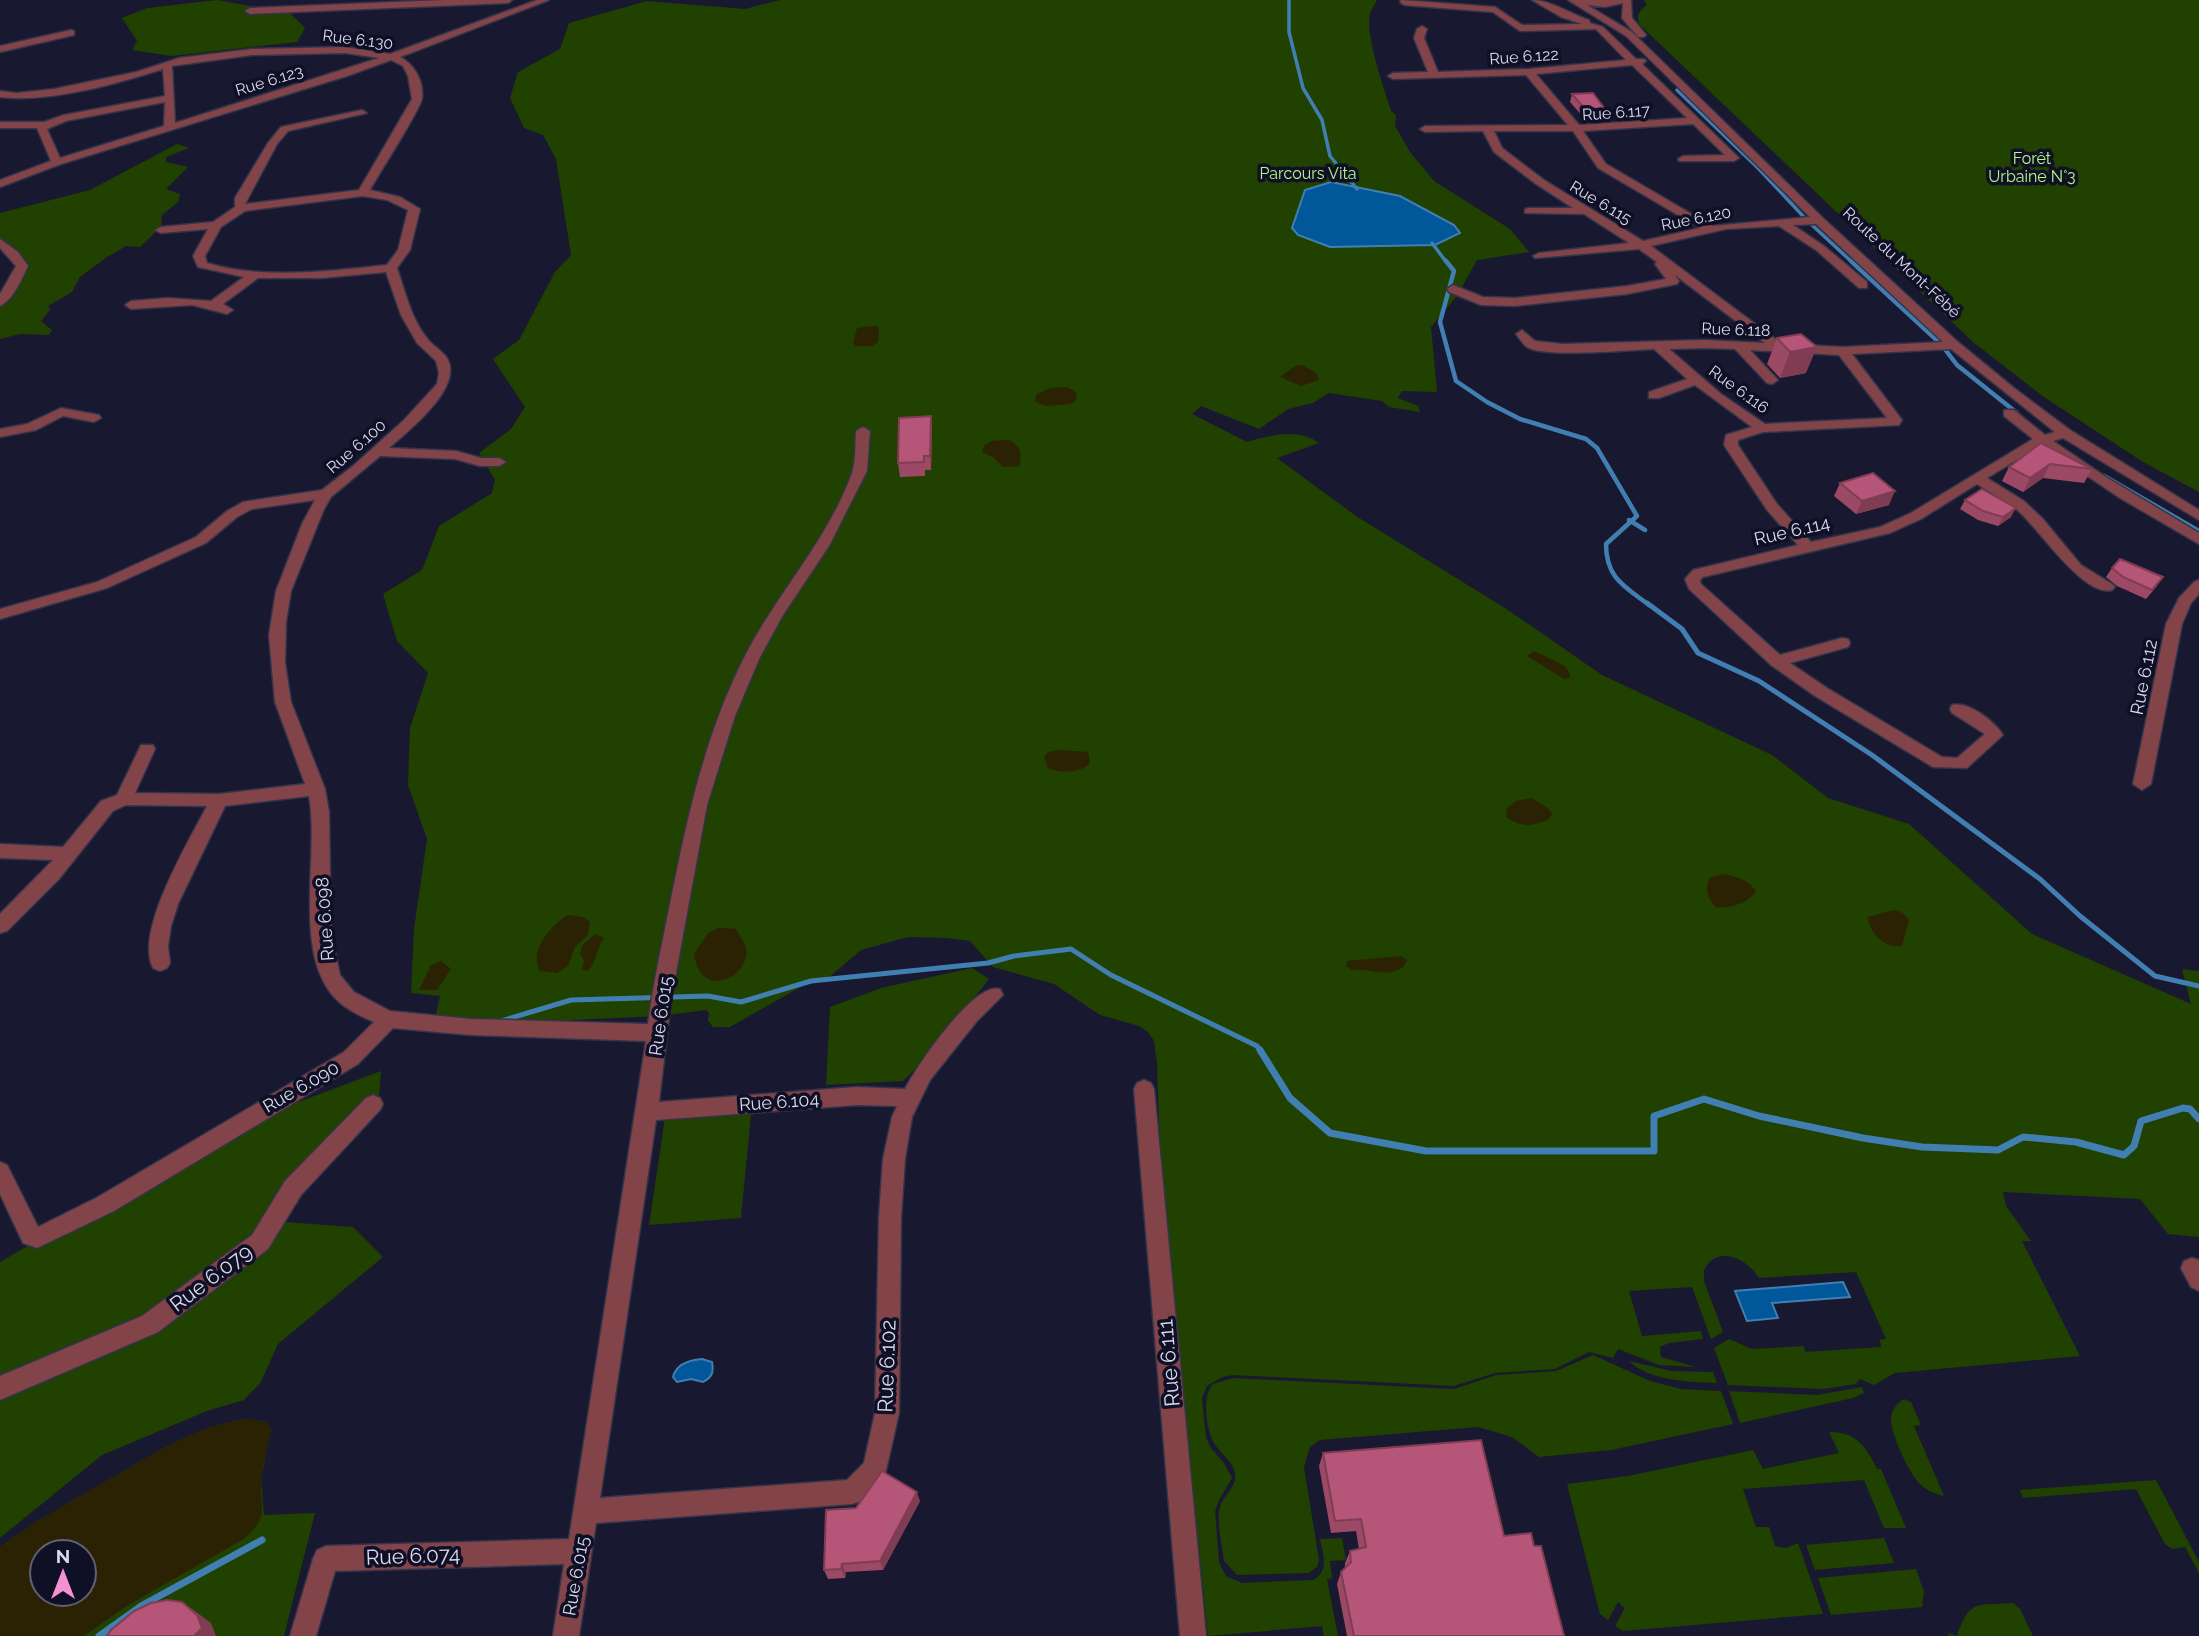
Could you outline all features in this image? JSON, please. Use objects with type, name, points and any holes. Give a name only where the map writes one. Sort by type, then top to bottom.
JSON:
[{"type":"street","points":[[250,11],[508,0]]},
{"type":"street","name":"Rue 6.123","points":[[0,184],[57,162],[393,57],[545,0]]},
{"type":"street","points":[[1536,0],[1564,15],[1597,27],[1629,34]]},
{"type":"street","points":[[1572,0],[1605,4],[1626,0]]},
{"type":"street","name":"Route du Mont-Fébé","points":[[1572,0],[1618,25],[1658,60],[1819,220],[1954,345],[2065,433],[2199,516]]},
{"type":"street","name":"Route du Mont-Fébé","points":[[1626,0],[1630,24],[1841,227],[1965,341],[2062,420],[2145,474],[2199,504]]},
{"type":"street","points":[[1404,2],[1495,10],[1521,28],[1597,27]]},
{"type":"street","name":"Rue 6.117","points":[[1597,27],[1696,121]]},
{"type":"street","points":[[1422,29],[1419,38],[1434,75]]},
{"type":"street","points":[[0,49],[71,33]]},
{"type":"street","name":"Rue 6.130","points":[[0,94],[17,96],[54,92],[202,58],[305,49],[345,50],[393,57],[407,64],[413,76],[417,99],[363,193]]},
{"type":"street","name":"Rue 6.122","points":[[1393,76],[1530,72],[1658,60]]},
{"type":"street","points":[[167,65],[168,97],[172,111],[169,127]]},
{"type":"street","points":[[1530,72],[1576,128]]},
{"type":"street","points":[[0,125],[45,125],[168,97]]},
{"type":"street","points":[[242,208],[239,205],[241,198],[273,143],[285,129],[362,113]]},
{"type":"street","points":[[1683,159],[1734,158],[1696,121]]},
{"type":"street","name":"Rue 6.117","points":[[1576,128],[1696,121]]},
{"type":"street","points":[[45,125],[42,129],[57,162]]},
{"type":"street","name":"Rue 6.115","points":[[1487,128],[1499,150],[1540,182],[1642,246],[1779,348]]},
{"type":"street","points":[[1425,129],[1576,128]]},
{"type":"street","name":"Rue 6.117","points":[[1576,128],[1602,166],[1709,229]]},
{"type":"street","points":[[161,230],[216,225],[242,208],[363,193],[386,196],[414,209],[404,250],[391,268],[255,275],[215,271],[202,265],[199,256],[216,225]]},
{"type":"street","points":[[1529,211],[1587,212]]},
{"type":"street","name":"Rue 6.120","points":[[1539,256],[1642,246],[1709,229],[1819,220]]},
{"type":"street","points":[[1781,222],[1820,248],[1863,285]]},
{"type":"street","points":[[0,242],[14,254],[22,266],[13,285],[0,302]]},
{"type":"street","points":[[1453,289],[1480,301],[1515,302],[1627,290],[1673,281],[1658,258]]},
{"type":"street","name":"Rue 6.100","points":[[0,614],[102,585],[201,540],[232,514],[248,505],[326,494],[377,452],[440,390],[445,373],[442,360],[421,340],[411,323],[391,268]]},
{"type":"street","points":[[215,304],[255,275]]},
{"type":"street","points":[[131,305],[178,301],[215,304],[227,310]]},
{"type":"street","name":"Rue 6.118","points":[[1522,334],[1537,346],[1563,348],[1738,345],[1843,351],[1954,345]]},
{"type":"street","name":"Rue 6.116","points":[[1658,345],[1716,397],[1762,428],[1887,423],[1895,420],[1865,384],[1843,351]]},
{"type":"street","points":[[1738,345],[1772,380]]},
{"type":"street","points":[[1654,395],[1696,380]]},
{"type":"street","points":[[0,433],[34,426],[61,412],[94,418]]},
{"type":"street","points":[[2009,413],[2040,440],[2091,475],[2199,539]]},
{"type":"street","points":[[1762,428],[1731,438],[1730,441],[1772,507],[1807,547]]},
{"type":"street","name":"Rue 6.015","points":[[566,1636],[666,974],[698,806],[727,716],[752,657],[776,614],[822,546],[852,490],[860,471],[863,431]]},
{"type":"street","name":"Rue 6.114","points":[[1777,661],[1694,586],[1692,579],[1698,573],[1885,530],[1916,516],[2040,440],[2065,433]]},
{"type":"street","points":[[377,452],[456,455],[480,462],[499,462]]},
{"type":"street","points":[[1978,479],[2019,505],[2038,522],[2076,568],[2107,587]]},
{"type":"street","name":"Rue 6.098","points":[[326,494],[314,513],[282,596],[278,631],[278,670],[284,704],[316,789],[322,859],[320,895],[324,951],[331,979],[342,993],[356,1004],[388,1020]]},
{"type":"street","name":"Rue 6.112","points":[[2142,784],[2174,624],[2184,601],[2199,585]]},
{"type":"street","points":[[1777,661],[1842,643]]},
{"type":"street","points":[[1777,661],[1821,692],[1939,763],[1961,764],[1995,735],[1990,728],[1958,709]]},
{"type":"street","points":[[124,799],[147,750]]},
{"type":"street","points":[[0,926],[52,874],[107,806],[124,799],[219,800],[316,789]]},
{"type":"street","points":[[160,964],[157,952],[161,922],[219,800]]},
{"type":"street","points":[[0,851],[68,854]]},
{"type":"street","name":"Rue 6.102","points":[[587,1511],[852,1492],[876,1470],[887,1413],[890,1217],[894,1159],[902,1118],[923,1074],[970,1015],[993,995]]},
{"type":"street","points":[[388,1020],[471,1027],[657,1033]]},
{"type":"street","name":"Rue 6.090","points":[[0,1172],[31,1236],[37,1238],[106,1204],[351,1059],[388,1020]]},
{"type":"street","name":"Rue 6.111","points":[[1144,1089],[1194,1636]]},
{"type":"street","name":"Rue 6.104","points":[[647,1112],[858,1096],[912,1098]]},
{"type":"street","name":"Rue 6.079","points":[[0,1388],[69,1356],[150,1324],[260,1242],[293,1188],[373,1104]]},
{"type":"street","name":"Rue 6.074","points":[[303,1636],[326,1559],[580,1551]]},
{"type":"green space","points":[[217,0],[290,13],[305,28],[297,42],[172,56],[132,50],[137,41],[122,18],[147,8]]},
{"type":"green space","name":"Parcours Vita","points":[[780,0],[1377,0],[1370,14],[1370,35],[1391,111],[1396,115],[1395,126],[1410,152],[1434,181],[1510,229],[1529,252],[1477,260],[1457,296],[1431,327],[1437,392],[1402,391],[1398,398],[1418,406],[1420,412],[1389,407],[1382,401],[1329,393],[1313,403],[1288,409],[1259,429],[1201,406],[1192,414],[1247,442],[1274,435],[1293,434],[1311,438],[1319,443],[1277,458],[1356,516],[1508,610],[1602,675],[1772,755],[1828,798],[1909,824],[2032,934],[2191,1004],[2182,969],[2199,971],[2199,1237],[2168,1234],[2140,1199],[2003,1192],[2006,1206],[2031,1241],[2022,1241],[2080,1356],[1895,1373],[1874,1385],[1860,1379],[1856,1384],[1823,1389],[1728,1385],[1714,1348],[1729,1339],[1752,1349],[1804,1346],[1805,1352],[1881,1347],[1880,1340],[1886,1339],[1856,1272],[1759,1278],[1748,1265],[1724,1256],[1710,1262],[1704,1270],[1704,1281],[1723,1332],[1711,1339],[1692,1287],[1629,1291],[1642,1336],[1701,1331],[1703,1339],[1669,1343],[1660,1347],[1661,1357],[1696,1367],[1659,1365],[1618,1349],[1613,1358],[1589,1352],[1555,1369],[1495,1373],[1454,1386],[1233,1375],[1222,1377],[1207,1386],[1202,1398],[1206,1437],[1232,1478],[1215,1512],[1219,1562],[1226,1576],[1242,1583],[1313,1580],[1322,1572],[1323,1567],[1324,1556],[1320,1539],[1342,1538],[1346,1560],[1330,1561],[1332,1578],[1327,1579],[1338,1636],[1324,1636],[1322,1626],[1208,1636],[1161,1179],[1157,1064],[1154,1041],[1148,1032],[1139,1026],[1100,1015],[1054,984],[993,967],[970,941],[908,937],[861,950],[828,978],[811,981],[730,1027],[713,1027],[708,1021],[709,1013],[706,1010],[660,1016],[527,1022],[455,1020],[436,1015],[440,996],[411,993],[414,929],[427,839],[408,785],[410,728],[428,673],[397,641],[383,594],[422,570],[439,526],[492,493],[495,480],[479,453],[511,429],[525,407],[493,359],[519,340],[555,272],[571,255],[556,159],[543,135],[524,128],[510,98],[518,72],[560,49],[569,23],[647,1],[745,9]]},
{"type":"green space","name":"Forêt Urbaine N°3","points":[[1644,0],[2199,0],[2199,492],[2143,462],[2044,397],[1973,342],[1640,25],[1639,14],[1647,5]]},
{"type":"green space","points":[[177,144],[189,148],[166,157],[166,162],[188,167],[166,189],[180,194],[178,202],[162,215],[161,227],[140,247],[126,246],[107,257],[80,277],[72,292],[48,306],[50,310],[41,321],[52,330],[49,335],[20,334],[0,339],[0,302],[22,266],[0,242],[0,213],[90,190]]},
{"type":"green space","points":[[972,968],[989,979],[928,1057],[903,1081],[826,1085],[830,1007],[881,988]]},
{"type":"green space","points":[[381,1071],[379,1097],[317,1162],[285,1222],[353,1227],[383,1257],[278,1344],[261,1382],[244,1400],[207,1411],[102,1455],[0,1538],[0,1262],[240,1124]]},
{"type":"green space","points":[[752,1104],[741,1218],[649,1225],[666,1111]]},
{"type":"green space","points":[[1593,1355],[1650,1381],[1681,1389],[1721,1391],[1733,1424],[1611,1450],[1539,1457],[1512,1437],[1478,1427],[1320,1440],[1310,1447],[1304,1467],[1319,1560],[1317,1567],[1309,1573],[1237,1575],[1224,1561],[1219,1513],[1235,1473],[1232,1465],[1218,1449],[1207,1424],[1207,1397],[1213,1384],[1233,1378],[1454,1389],[1496,1375],[1556,1371]]},
{"type":"green space","points":[[1629,1361],[1671,1371],[1713,1372],[1717,1383],[1683,1381],[1647,1373]]},
{"type":"green space","points":[[1862,1387],[1864,1393],[1853,1398],[1740,1423],[1729,1391],[1817,1395]]},
{"type":"green space","points":[[1904,1399],[1911,1402],[1921,1425],[1914,1426],[1944,1496],[1919,1483],[1900,1451],[1891,1416],[1899,1402]]},
{"type":"green space","points":[[247,1419],[267,1422],[271,1430],[261,1479],[264,1515],[315,1513],[284,1636],[0,1636],[0,1547],[156,1452],[209,1428]]},
{"type":"green space","points":[[1829,1432],[1853,1437],[1864,1447],[1877,1469],[1881,1469],[1906,1528],[1884,1528],[1864,1480],[1743,1489],[1756,1527],[1769,1527],[1775,1546],[1786,1548],[1798,1543],[1823,1614],[1623,1631],[1615,1626],[1625,1608],[1618,1602],[1608,1620],[1600,1614],[1567,1484],[1628,1476],[1753,1450],[1763,1469],[1839,1453]]},
{"type":"green space","points":[[2156,1480],[2199,1562],[2199,1573],[2185,1547],[2172,1549],[2165,1544],[2136,1489],[2023,1498],[2020,1490]]},
{"type":"green space","points":[[1884,1538],[1894,1563],[1815,1570],[1806,1545]]},
{"type":"green space","points":[[1916,1569],[1924,1592],[1922,1607],[1831,1615],[1818,1578]]},
{"type":"green space","points":[[2013,1603],[2020,1609],[2033,1636],[1957,1636],[1966,1615],[1976,1606]]},
{"type":"sand","points":[[879,327],[878,342],[872,346],[856,346],[853,343],[857,328]]},
{"type":"sand","points":[[1302,365],[1316,373],[1319,380],[1301,386],[1280,377],[1295,366]]},
{"type":"sand","points":[[1067,387],[1077,393],[1076,400],[1071,404],[1046,406],[1035,402],[1036,395],[1050,388]]},
{"type":"sand","points":[[1009,440],[1020,451],[1019,466],[1003,467],[993,457],[982,452],[984,446],[992,441]]},
{"type":"sand","points":[[1534,651],[1565,666],[1571,677],[1564,679],[1527,656]]},
{"type":"sand","points":[[1048,752],[1088,752],[1090,763],[1082,769],[1070,772],[1048,768],[1044,757]]},
{"type":"sand","points":[[1531,798],[1548,808],[1552,814],[1548,820],[1527,825],[1506,817],[1507,808],[1516,801]]},
{"type":"sand","points":[[1722,874],[1745,881],[1756,891],[1749,899],[1738,904],[1716,907],[1708,894],[1708,882],[1709,878]]},
{"type":"sand","points":[[1894,910],[1903,913],[1909,920],[1902,946],[1890,945],[1879,939],[1869,923],[1868,917]]},
{"type":"sand","points":[[568,915],[583,917],[590,922],[588,935],[575,947],[568,966],[557,973],[540,971],[537,956],[543,940],[555,925]]},
{"type":"sand","points":[[719,928],[736,929],[746,949],[741,968],[724,980],[715,981],[698,969],[694,954],[708,933]]},
{"type":"sand","points":[[596,934],[604,938],[591,968],[588,971],[582,970],[584,960],[580,954],[583,944]]},
{"type":"sand","points":[[1401,956],[1407,960],[1404,966],[1392,972],[1352,970],[1346,966],[1347,961]]},
{"type":"sand","points":[[441,961],[451,969],[437,990],[419,990],[431,965]]},
{"type":"sand","points":[[247,1419],[267,1422],[271,1430],[261,1480],[262,1513],[257,1526],[251,1532],[242,1540],[125,1607],[84,1636],[0,1636],[0,1547],[54,1511],[159,1451],[210,1428]]},
{"type":"water","points":[[1331,182],[1400,196],[1454,225],[1460,233],[1435,245],[1330,247],[1298,235],[1292,228],[1305,190]]},
{"type":"water","points":[[1843,1282],[1850,1297],[1772,1303],[1778,1318],[1747,1321],[1735,1291]]},
{"type":"water","points":[[702,1359],[712,1362],[713,1369],[712,1374],[703,1382],[691,1379],[677,1382],[673,1377],[677,1369],[684,1364]]},
{"type":"building","points":[[1593,93],[1605,109],[1586,110],[1572,94]]},
{"type":"building","points":[[1801,334],[1817,347],[1790,352],[1777,338]]},
{"type":"building","points":[[931,416],[930,456],[924,456],[924,462],[898,463],[899,418]]},
{"type":"building","points":[[2041,443],[2092,469],[2050,464],[2030,478],[2009,467]]},
{"type":"building","points":[[1873,473],[1895,491],[1862,501],[1840,483]]},
{"type":"building","points":[[1982,489],[2016,508],[2003,517],[1983,511],[1965,500]]},
{"type":"building","points":[[2120,559],[2163,577],[2152,590],[2123,577],[2112,568]]},
{"type":"building","points":[[1481,1440],[1504,1536],[1531,1533],[1534,1546],[1541,1546],[1564,1636],[1354,1636],[1341,1572],[1351,1562],[1350,1551],[1366,1547],[1361,1519],[1335,1521],[1323,1453]]},
{"type":"building","points":[[882,1471],[917,1492],[880,1561],[842,1564],[841,1569],[824,1570],[826,1510],[856,1508]]},
{"type":"building","points":[[167,1600],[182,1602],[197,1615],[202,1628],[194,1636],[107,1636],[134,1611],[151,1603]]},
{"type":"waterway","points":[[1289,0],[1289,32],[1303,88],[1322,120],[1330,156],[1357,189]]},
{"type":"waterway","points":[[1677,90],[1759,169],[1803,216]]},
{"type":"waterway","points":[[1811,224],[1853,263]]},
{"type":"waterway","points":[[1432,243],[1447,263]]},
{"type":"waterway","points":[[1446,261],[1454,271],[1440,322],[1456,381],[1487,402],[1520,419],[1586,439],[1597,448],[1637,516],[1631,521]]},
{"type":"waterway","points":[[1851,261],[1941,344],[1957,365],[2017,413]]},
{"type":"waterway","points":[[2104,476],[2199,531]]},
{"type":"waterway","points":[[1631,521],[1645,530]]},
{"type":"waterway","points":[[1631,521],[1606,544],[1607,556],[1618,580],[1649,605]]},
{"type":"waterway","points":[[1647,603],[1682,629],[1698,653],[1759,681],[1872,755],[2040,879],[2080,916],[2155,976],[2199,986]]},
{"type":"waterway","points":[[501,1021],[571,1000],[708,996],[741,1002],[811,981],[988,963],[1014,956],[1071,949],[1111,975],[1257,1046],[1261,1052]]},
{"type":"waterway","points":[[1260,1050],[1290,1098],[1330,1133],[1426,1151],[1654,1151],[1654,1116],[1704,1099],[1759,1116],[1863,1138],[1922,1147],[1998,1150],[2023,1137],[2076,1142],[2124,1155],[2134,1146],[2141,1121],[2183,1108],[2190,1109],[2199,1119]]},
{"type":"waterway","points":[[99,1636],[141,1606],[262,1540]]}]
